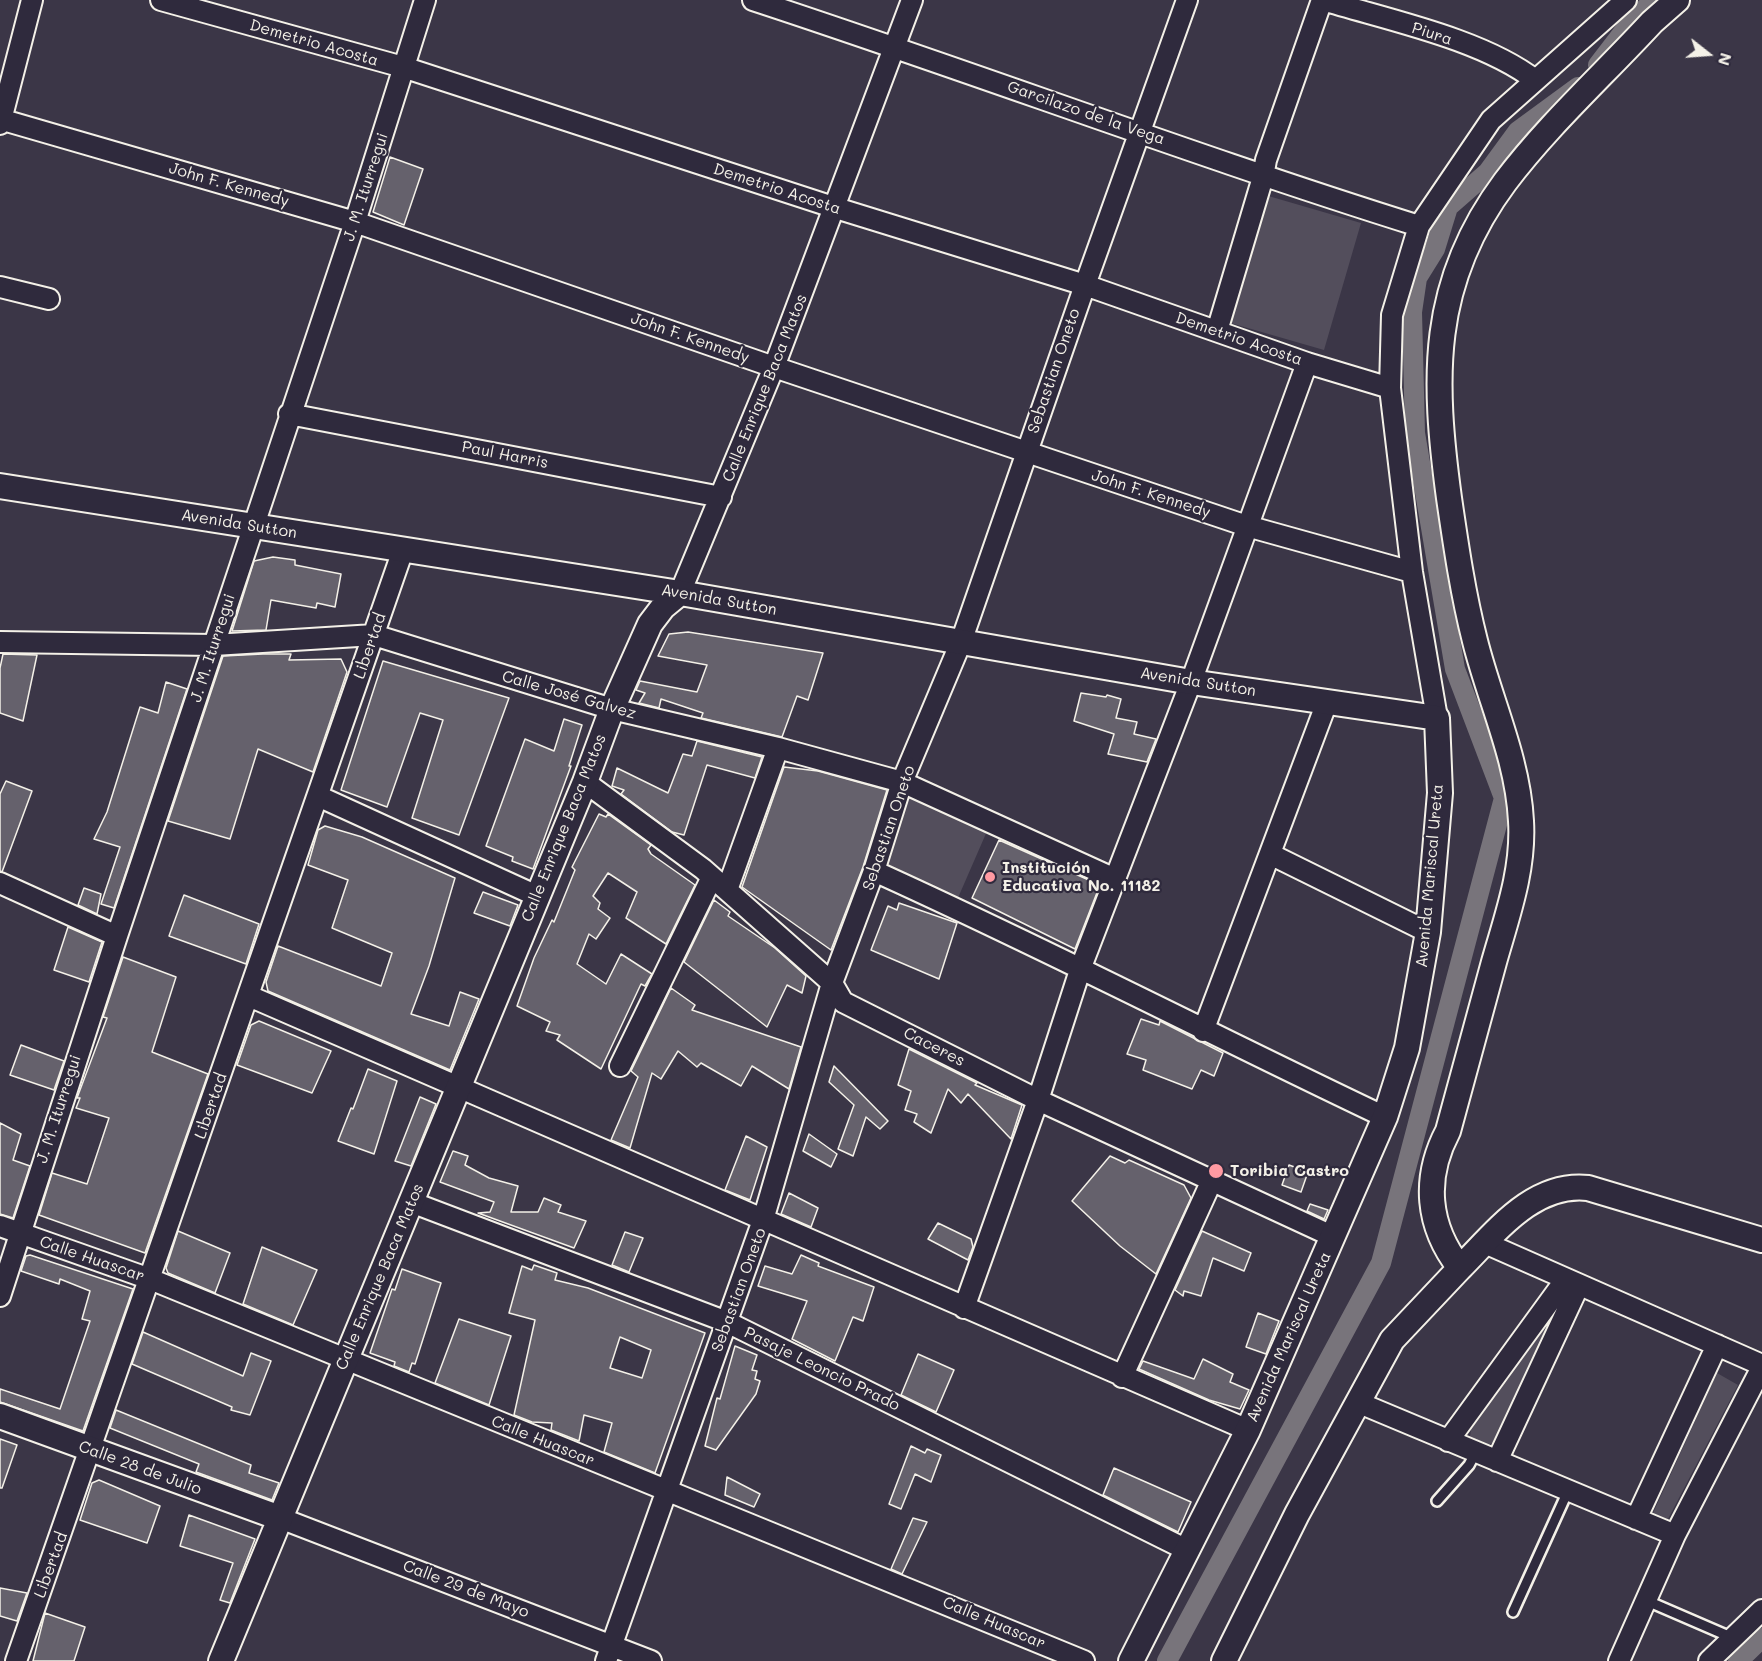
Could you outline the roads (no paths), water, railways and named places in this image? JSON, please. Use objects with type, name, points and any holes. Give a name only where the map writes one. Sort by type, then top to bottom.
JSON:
[{"type":"street","points":[[0,120],[32,0]]},
{"type":"street","name":"Demetrio Acosta","points":[[161,0],[403,68],[836,208],[1084,285],[1307,363],[1390,388]]},
{"type":"street","name":"J. M. Iturregui","points":[[0,1296],[18,1234],[254,527],[289,414],[355,222],[425,0]]},
{"type":"street","name":"Garcilazo de la Vega","points":[[753,0],[1140,131],[1263,177],[1419,225]]},
{"type":"street","name":"Calle Enrique Baca Matos","points":[[221,1661],[585,782],[612,709],[650,624],[663,607],[680,593],[721,497],[836,208],[912,0]]},
{"type":"street","name":"Sebastian Oneto","points":[[609,1653],[763,1220],[832,983],[874,871],[902,783],[962,642],[1084,285],[1187,0]]},
{"type":"street","points":[[1217,332],[1266,160],[1322,0]]},
{"type":"street","name":"Piura","points":[[1322,0],[1488,53],[1515,64],[1535,80]]},
{"type":"street","name":"Avenida Mariscal Ureta","points":[[1131,1661],[1248,1430],[1385,1117],[1407,1048],[1428,932],[1440,793],[1437,718],[1412,572],[1390,388],[1392,315],[1419,225],[1491,120],[1535,80],[1558,64],[1626,0]]},
{"type":"street","points":[[1460,1268],[1446,1247],[1436,1224],[1431,1192],[1432,1176],[1440,1145],[1448,1131],[1518,875],[1521,824],[1515,774],[1475,640],[1455,537],[1438,396],[1440,339],[1447,301],[1463,255],[1475,229],[1505,182],[1644,31],[1677,0]]},
{"type":"street","name":"John F. Kennedy","points":[[0,120],[355,222],[1026,453],[1247,526],[1412,572]]},
{"type":"street","points":[[0,287],[49,299]]},
{"type":"street","points":[[964,1308],[1038,1100],[1081,967],[1191,682],[1307,363]]},
{"type":"street","name":"Paul Harris","points":[[289,414],[721,497]]},
{"type":"street","name":"Avenida Sutton","points":[[0,486],[680,593],[1191,682],[1437,718]]},
{"type":"street","name":"Libertad","points":[[16,1661],[403,550]]},
{"type":"street","name":"Calle José Galvez","points":[[0,642],[214,645],[374,635],[612,709],[778,748],[902,783],[1115,879]]},
{"type":"street","points":[[1203,1030],[1327,702]]},
{"type":"street","points":[[727,890],[778,748]]},
{"type":"street","name":"Caceres","points":[[585,782],[712,877],[832,983],[843,1002],[1038,1100],[1334,1236]]},
{"type":"street","points":[[318,796],[537,896]]},
{"type":"street","points":[[1270,854],[1428,932]]},
{"type":"street","points":[[874,871],[1081,967],[1203,1030],[1385,1117]]},
{"type":"street","points":[[620,1066],[712,877]]},
{"type":"street","points":[[0,883],[117,936]]},
{"type":"street","points":[[249,996],[1248,1430]]},
{"type":"street","points":[[1122,1377],[1213,1179]]},
{"type":"street","points":[[1224,1661],[1297,1514],[1392,1340],[1485,1243],[1538,1196],[1562,1188],[1575,1187],[1762,1240]]},
{"type":"street","name":"Pasaje Leoncio Prado","points":[[411,1202],[728,1322],[1187,1550]]},
{"type":"street","name":"Calle Huascar","points":[[0,1226],[150,1280],[665,1491],[948,1603],[1084,1661]]},
{"type":"street","points":[[1485,1243],[1762,1366],[1675,1535],[1619,1661]]},
{"type":"street","points":[[1448,1441],[1573,1282]]},
{"type":"street","points":[[1497,1461],[1573,1282]]},
{"type":"street","points":[[1636,1519],[1717,1345]]},
{"type":"street","points":[[1357,1402],[1675,1535]]},
{"type":"street","name":"Calle 28 de Julio","points":[[0,1416],[280,1518]]},
{"type":"street","name":"Calle 29 de Mayo","points":[[280,1518],[609,1653],[651,1661]]},
{"type":"street","points":[[1709,1661],[1762,1610]]},
{"type":"lane","points":[[1437,1501],[1469,1465],[1476,1452]]},
{"type":"lane","points":[[1513,1612],[1568,1491]]},
{"type":"lane","points":[[1646,1600],[1733,1638]]},
{"type":"waterway","points":[[1598,65],[1631,22],[1654,0]]},
{"type":"waterway","points":[[1167,1661],[1381,1263],[1504,798],[1455,669],[1415,433],[1412,312],[1417,278],[1435,249],[1448,207],[1488,172],[1518,131],[1578,87]]},
{"type":"waterway","points":[[1738,1661],[1762,1638]]},
{"type":"place","name":"Institución Educativa No. 11182","points":[[990,877]]},
{"type":"place","name":"Toribia Castro","points":[[1216,1171]]}]
